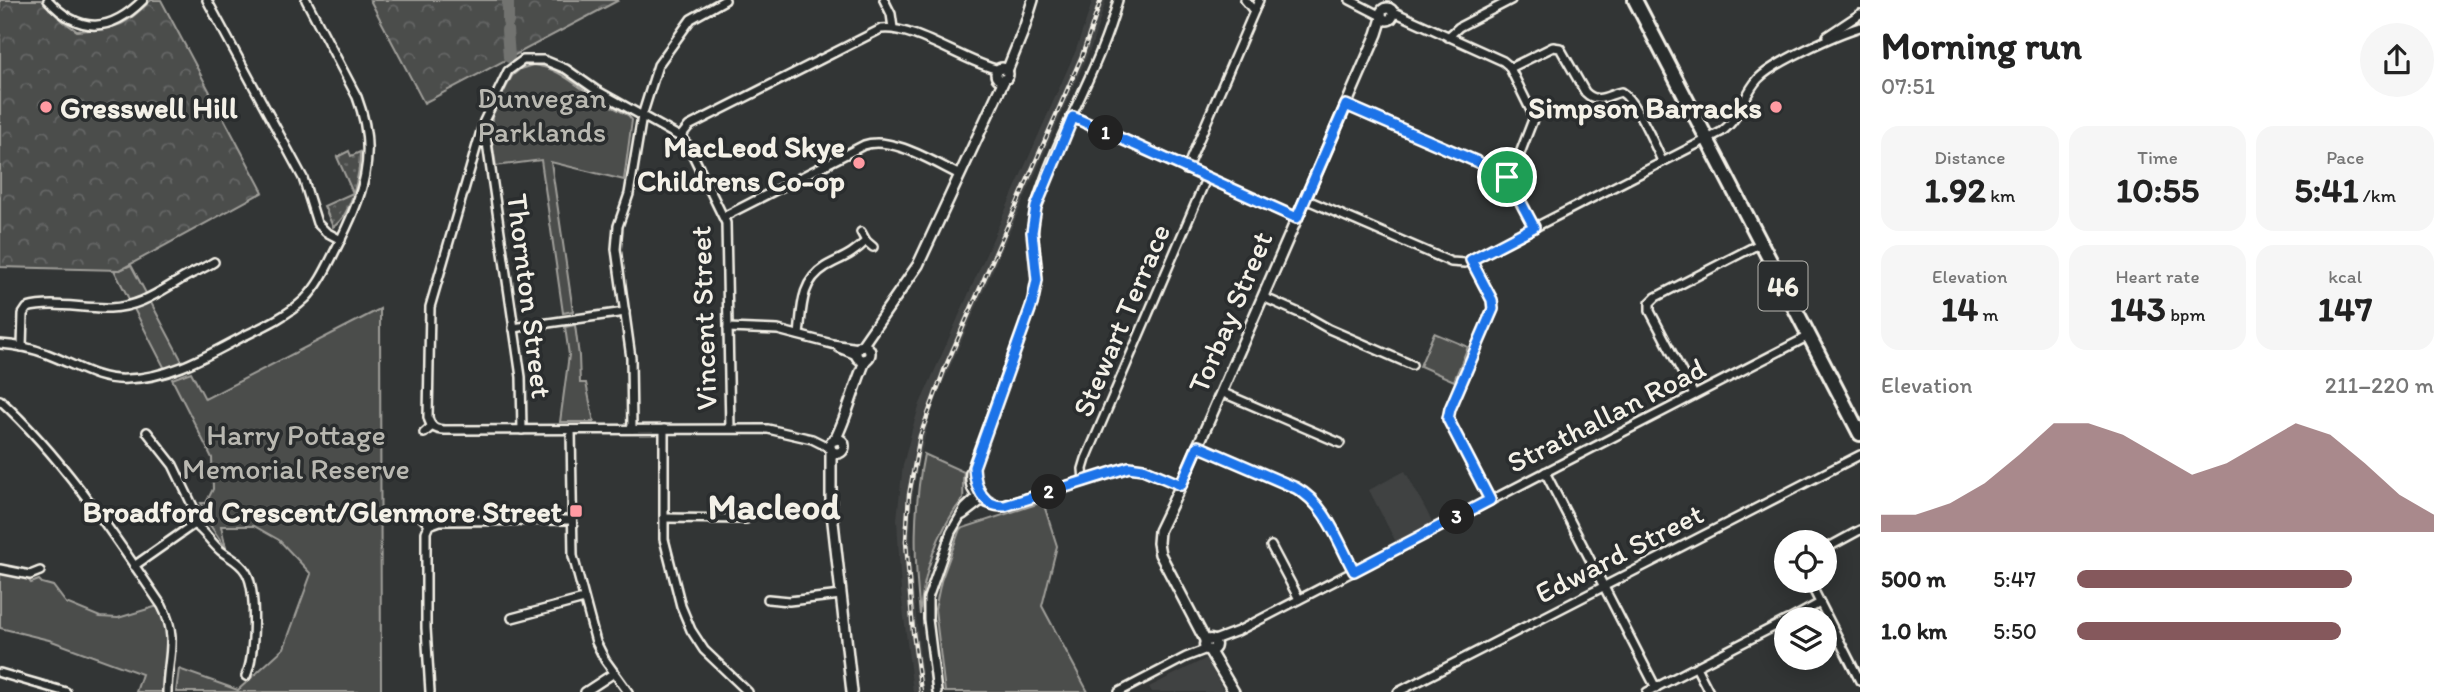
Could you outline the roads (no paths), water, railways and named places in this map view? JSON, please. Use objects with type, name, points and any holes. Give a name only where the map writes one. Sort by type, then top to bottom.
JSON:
[{"type":"highway","name":"46","points":[[1635,0],[1860,433]]},
{"type":"street","points":[[48,0],[72,20],[90,25],[119,20],[143,0]]},
{"type":"street","points":[[207,0],[303,178],[317,223],[326,232],[341,240]]},
{"type":"street","points":[[0,344],[22,346],[47,354],[85,372],[109,379],[144,378],[180,369],[292,310],[317,284],[341,240],[363,188],[368,138],[357,97],[306,0]]},
{"type":"street","points":[[632,429],[631,358],[616,234],[629,194],[642,116],[659,65],[691,19],[724,0]]},
{"type":"street","points":[[884,0],[891,14],[893,28]]},
{"type":"street","points":[[852,692],[831,504],[835,446],[862,353],[874,327],[918,265],[994,97],[1001,74],[1014,52],[1033,0]]},
{"type":"street","points":[[1118,0],[1102,52],[1036,207],[1032,232],[1037,280],[1032,304],[974,467],[974,481],[981,498],[998,506],[1134,467],[1179,489]]},
{"type":"street","points":[[1186,170],[1257,6],[1247,0]]},
{"type":"street","points":[[1350,0],[1409,20],[1503,61],[1510,68],[1534,117],[1514,169],[1507,177]]},
{"type":"street","points":[[1448,37],[1459,27],[1511,0]]},
{"type":"street","name":"Torbay Street","points":[[1210,645],[1166,555],[1161,537],[1179,489],[1387,11]]},
{"type":"street","points":[[1306,199],[1461,264],[1721,132],[1733,121],[1754,85],[1764,74],[1860,17]]},
{"type":"street","points":[[1812,47],[1860,27]]},
{"type":"street","points":[[680,137],[689,126],[876,30],[893,28],[1001,74]]},
{"type":"street","points":[[1510,68],[1553,47],[1560,48],[1591,98],[1603,99],[1619,92],[1626,95],[1650,134],[1662,161]]},
{"type":"street","name":"Vincent Street","points":[[484,121],[508,72],[528,59],[544,60],[566,69],[596,90],[680,137],[688,145],[725,216],[730,429]]},
{"type":"street","points":[[1346,105],[1500,171],[1507,177],[1534,227]]},
{"type":"street","points":[[1073,117],[1297,218]]},
{"type":"street","points":[[484,121],[429,313],[429,418],[432,426],[440,430],[774,429],[835,446]]},
{"type":"street","name":"Thornton Street","points":[[484,121],[521,377],[522,430]]},
{"type":"street","points":[[477,143],[488,145]]},
{"type":"street","points":[[725,216],[870,143],[891,144],[960,174]]},
{"type":"street","name":"Thornton Street","points":[[473,153],[484,158],[490,169]]},
{"type":"street","name":"Stewart Terrace","points":[[1084,481],[1086,459],[1206,178]]},
{"type":"street","points":[[861,232],[873,247]]},
{"type":"street","points":[[799,335],[803,298],[810,280],[822,269],[849,256],[866,241]]},
{"type":"street","points":[[1693,395],[1650,311],[1650,303],[1656,297],[1761,243]]},
{"type":"street","points":[[1471,260],[1492,300],[1493,309],[1448,419],[1490,500]]},
{"type":"street","points":[[22,346],[23,314],[27,308],[49,305],[77,309],[128,306],[154,297],[214,262]]},
{"type":"street","points":[[1263,297],[1412,365]]},
{"type":"street","points":[[513,328],[625,312]]},
{"type":"street","points":[[728,328],[768,328],[862,353]]},
{"type":"street","name":"Strathallan Road","points":[[1119,692],[1809,336]]},
{"type":"street","points":[[1221,392],[1340,443]]},
{"type":"street","points":[[0,400],[60,463],[162,606],[171,628],[172,651],[167,692]]},
{"type":"street","points":[[424,433],[432,426]]},
{"type":"street","points":[[664,429],[666,549],[681,606],[691,630],[704,650],[748,692]]},
{"type":"street","points":[[571,430],[573,556],[596,642],[628,692]]},
{"type":"street","points":[[134,566],[194,524],[197,515],[178,473],[147,432]]},
{"type":"street","points":[[1198,446],[1311,497],[1323,513],[1354,571]]},
{"type":"street","name":"Edward Street","points":[[1398,692],[1860,455]]},
{"type":"street","points":[[1545,472],[1656,688]]},
{"type":"street","points":[[937,692],[928,598],[951,532],[960,517],[981,498]]},
{"type":"street","points":[[421,516],[429,525]]},
{"type":"street","points":[[664,518],[746,519]]},
{"type":"street","points":[[430,692],[426,590],[426,532],[429,525],[440,520],[572,520]]},
{"type":"street","points":[[194,524],[220,550],[240,564],[249,578],[253,647],[246,676]]},
{"type":"street","points":[[1837,542],[1860,530]]},
{"type":"street","points":[[1271,546],[1299,599]]},
{"type":"street","points":[[0,569],[26,575],[40,571]]},
{"type":"street","points":[[1815,593],[1860,681]]},
{"type":"street","points":[[768,599],[789,601],[842,595]]},
{"type":"street","points":[[512,618],[584,599]]},
{"type":"street","points":[[1812,607],[1820,603]]},
{"type":"street","points":[[1647,692],[1774,627]]},
{"type":"street","points":[[1210,645],[1234,692]]},
{"type":"street","points":[[1696,667],[1709,692]]},
{"type":"street","points":[[0,673],[66,692]]},
{"type":"street","points":[[586,692],[614,673]]},
{"type":"waterway","points":[[508,0],[508,22]]},
{"type":"waterway","points":[[507,30],[509,57]]},
{"type":"railway","points":[[921,692],[906,541],[909,495],[920,436],[945,368],[1082,56],[1101,0]]},
{"type":"place","name":"Gresswell Hill","points":[[46,107]]},
{"type":"place","name":"Simpson Barracks","points":[[1776,107]]},
{"type":"place","name":"MacLeod Skye Childrens Co-op","points":[[859,163]]},
{"type":"place","name":"Broadford Crescent/Glenmore Street","points":[[576,511]]},
{"type":"district","name":"Macleod","points":[[774,506]]},
{"type":"park label","name":"Dunvegan Parklands","points":[[542,114]]},
{"type":"park label","name":"Harry Pottage Memorial Reserve","points":[[296,451]]}]
